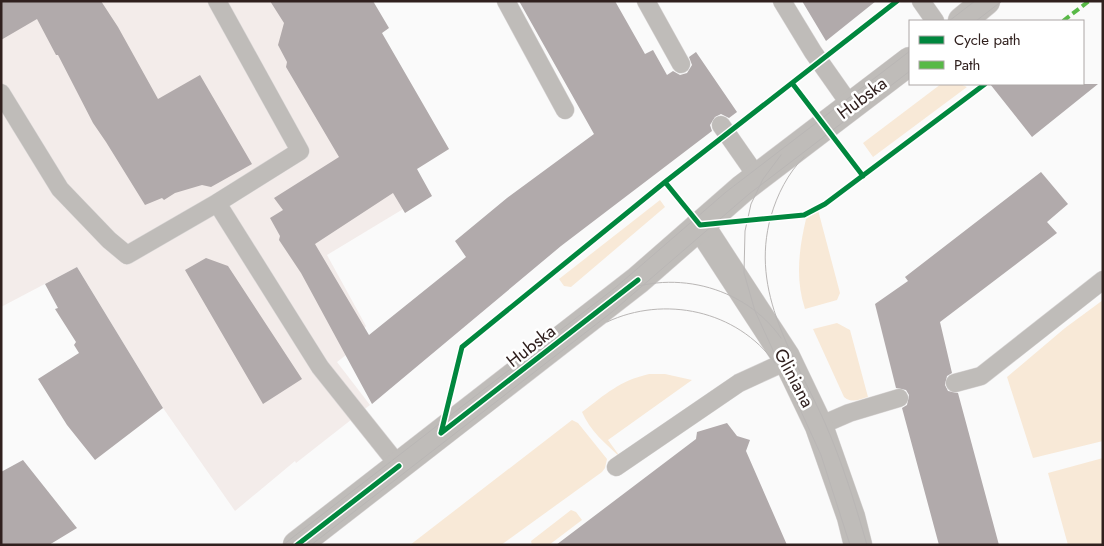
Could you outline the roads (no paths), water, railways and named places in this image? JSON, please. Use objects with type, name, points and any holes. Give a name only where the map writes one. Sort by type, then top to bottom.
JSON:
[{"type":"street","points":[[963,20],[986,1]]},
{"type":"street","name":"Hubska","points":[[297,545],[638,280],[700,225],[758,178],[909,62]]},
{"type":"street","name":"Gliniana","points":[[700,225],[787,361],[819,426],[858,545]]},
{"type":"lane","points":[[1,93],[60,189],[109,240],[127,254],[217,203],[300,151],[217,1]]},
{"type":"lane","points":[[506,1],[564,110]]},
{"type":"lane","points":[[646,1],[682,64]]},
{"type":"lane","points":[[782,1],[813,52],[851,106]]},
{"type":"lane","points":[[921,1],[934,20]]},
{"type":"lane","points":[[720,125],[758,178]]},
{"type":"lane","points":[[217,203],[320,367],[399,466]]},
{"type":"lane","points":[[955,383],[981,376],[1103,280]]},
{"type":"lane","points":[[616,467],[739,383],[787,361]]},
{"type":"lane","points":[[819,426],[849,413],[899,398]]},
{"type":"tram line","points":[[950,20],[975,1]]},
{"type":"tram line","points":[[977,20],[1002,1]]},
{"type":"tram line","points":[[283,545],[615,288],[726,192],[909,52]]},
{"type":"tram line","points":[[311,545],[612,312],[749,194],[909,72]]},
{"type":"tram line","points":[[781,155],[763,179],[751,204],[745,231],[744,273],[755,311],[821,455],[850,545]]},
{"type":"tram line","points":[[804,157],[788,177],[773,208],[766,244],[766,271],[778,323],[825,423],[848,483],[867,545]]},
{"type":"tram line","points":[[611,296],[633,287],[657,283],[681,283],[704,286],[726,294],[747,305],[765,320],[781,338]]},
{"type":"tram line","points":[[607,322],[629,314],[652,310],[675,309],[698,312],[741,330],[759,345],[775,363]]}]
